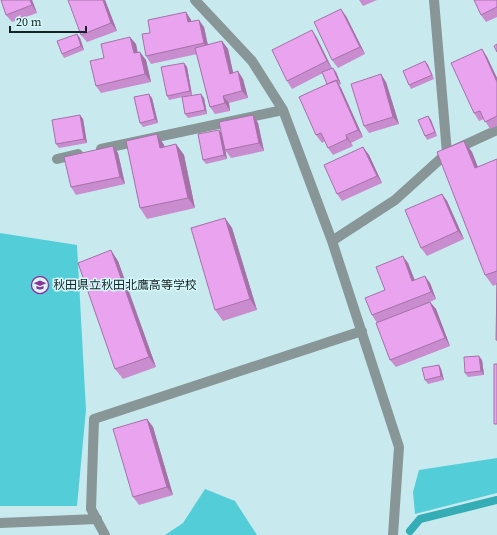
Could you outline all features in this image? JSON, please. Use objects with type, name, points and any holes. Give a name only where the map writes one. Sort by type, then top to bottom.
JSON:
[{"type":"street","points":[[195,0],[252,61],[283,110],[332,241],[399,447],[393,535]]},
{"type":"street","points":[[434,0],[447,153]]},
{"type":"street","points":[[57,159],[283,110]]},
{"type":"street","points":[[332,241],[395,200],[447,153],[497,130]]},
{"type":"street","points":[[105,535],[91,509],[94,419],[362,331]]},
{"type":"street","points":[[0,523],[96,519]]},
{"type":"shaded area","name":"秋田県立秋田北鷹高等学校","points":[[0,233],[77,245],[86,410],[77,506],[0,506]]},
{"type":"shaded area","points":[[497,458],[497,493],[415,514],[413,492],[419,470]]},
{"type":"shaded area","points":[[205,489],[235,501],[257,535],[165,535],[183,523]]},
{"type":"building","points":[[1,0],[30,0],[32,5],[6,15]]},
{"type":"building","points":[[68,0],[103,0],[111,23],[81,35]]},
{"type":"building","points":[[474,0],[497,0],[497,7],[481,15]]},
{"type":"building","points":[[341,9],[360,47],[332,60],[314,22]]},
{"type":"building","points":[[186,12],[188,22],[199,20],[204,43],[146,56],[142,34],[150,33],[148,20]]},
{"type":"building","points":[[312,30],[327,61],[287,81],[272,50]]},
{"type":"building","points":[[77,34],[81,46],[62,54],[57,41]]},
{"type":"building","points":[[130,37],[134,53],[140,52],[145,74],[96,86],[90,61],[104,58],[101,44]]},
{"type":"building","points":[[222,41],[230,74],[238,71],[242,91],[223,96],[225,103],[210,107],[195,48]]},
{"type":"building","points":[[497,44],[497,52],[494,46]]},
{"type":"building","points":[[482,49],[497,82],[497,116],[485,122],[480,111],[474,113],[451,63]]},
{"type":"building","points":[[425,61],[432,75],[409,85],[403,71]]},
{"type":"building","points":[[184,63],[190,91],[167,96],[161,67]]},
{"type":"building","points":[[333,68],[338,80],[327,84],[322,72]]},
{"type":"building","points":[[381,74],[393,117],[364,126],[351,84]]},
{"type":"building","points":[[336,80],[358,130],[346,135],[347,139],[328,148],[321,133],[316,135],[299,97]]},
{"type":"building","points":[[149,94],[155,119],[140,123],[134,97]]},
{"type":"building","points":[[201,94],[205,110],[185,114],[182,97]]},
{"type":"building","points":[[80,115],[84,139],[56,144],[52,120]]},
{"type":"building","points":[[253,115],[259,143],[225,150],[219,122]]},
{"type":"building","points":[[428,116],[435,132],[425,136],[418,120]]},
{"type":"building","points":[[219,130],[224,155],[203,160],[198,134]]},
{"type":"building","points":[[157,134],[160,148],[176,144],[188,198],[140,208],[126,141]]},
{"type":"building","points":[[464,141],[475,168],[497,159],[497,271],[485,275],[437,152]]},
{"type":"building","points":[[113,146],[120,177],[71,187],[64,157]]},
{"type":"building","points":[[363,147],[377,176],[337,194],[324,165]]},
{"type":"building","points":[[442,194],[458,231],[421,248],[405,210]]},
{"type":"building","points":[[225,218],[250,299],[215,310],[191,228]]},
{"type":"building","points":[[111,250],[149,357],[115,369],[78,263]]},
{"type":"building","points":[[403,256],[412,281],[425,276],[431,292],[372,315],[365,298],[385,290],[376,267]]},
{"type":"building","points":[[497,283],[497,340],[496,340]]},
{"type":"building","points":[[430,302],[445,338],[390,360],[376,323]]},
{"type":"building","points":[[479,356],[481,371],[465,373],[464,357]]},
{"type":"building","points":[[494,364],[497,364],[497,424],[494,424]]},
{"type":"building","points":[[439,365],[441,376],[425,380],[422,368]]},
{"type":"building","points":[[147,419],[167,487],[133,497],[113,429]]},
{"type":"waterway","points":[[410,531],[420,519],[497,500]]},
{"type":"place","name":"秋田県立秋田北鷹高等学校","points":[[40,285]]}]
